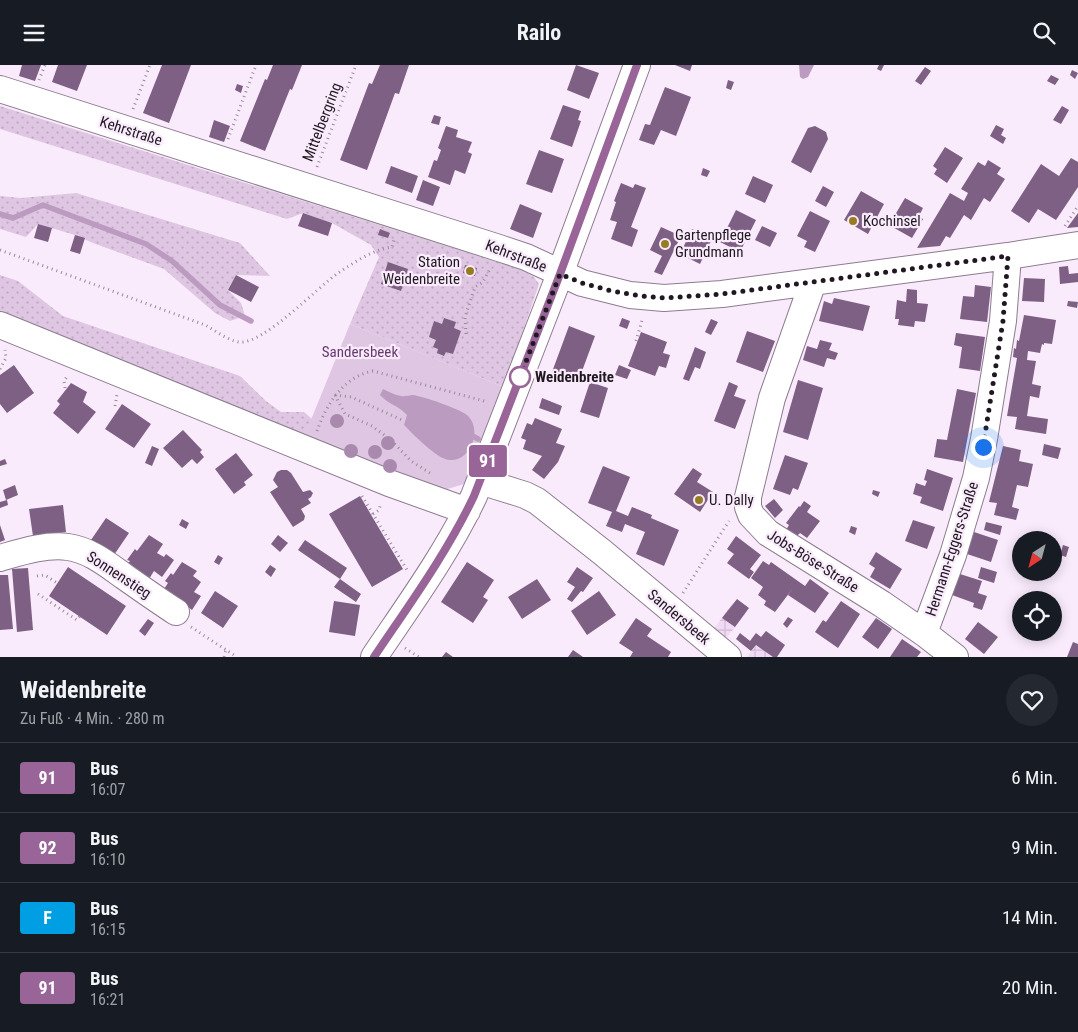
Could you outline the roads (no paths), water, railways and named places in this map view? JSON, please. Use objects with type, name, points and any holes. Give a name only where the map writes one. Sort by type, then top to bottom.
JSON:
[{"type":"street","points":[[374,657],[432,570],[467,511],[560,274],[637,65]]},
{"type":"street","name":"Kehrstraße","points":[[0,89],[499,248],[526,257],[582,283],[641,296],[664,298],[722,294],[1008,256],[1071,236]]},
{"type":"street","name":"Hermann-Eggers-Straße","points":[[924,633],[950,565],[976,478],[1003,321],[1008,256]]},
{"type":"street","name":"Jobs-Böse-Straße","points":[[814,282],[772,399],[748,497],[748,507],[751,515],[768,533],[882,604],[955,657]]},
{"type":"street","points":[[0,325],[308,450],[467,511]]},
{"type":"street","name":"Sandersbeek","points":[[480,481],[525,495],[537,501],[602,552],[728,657]]},
{"type":"street","name":"Sonnenstieg","points":[[0,558],[54,547],[79,549],[100,560],[176,612]]},
{"type":"waterway","points":[[0,214],[13,218],[43,205],[146,244],[172,261],[220,305],[251,321]]},
{"type":"waterway","points":[[467,433],[478,439]]},
{"type":"place","name":"Kochinsel","points":[[853,221]]},
{"type":"place","name":"Gartenpflege Grundmann","points":[[665,244]]},
{"type":"place","name":"Station Weidenbreite","points":[[470,271]]},
{"type":"place","name":"Weidenbreite","points":[[520,377]]},
{"type":"place","name":"U. Dally","points":[[699,500]]}]
